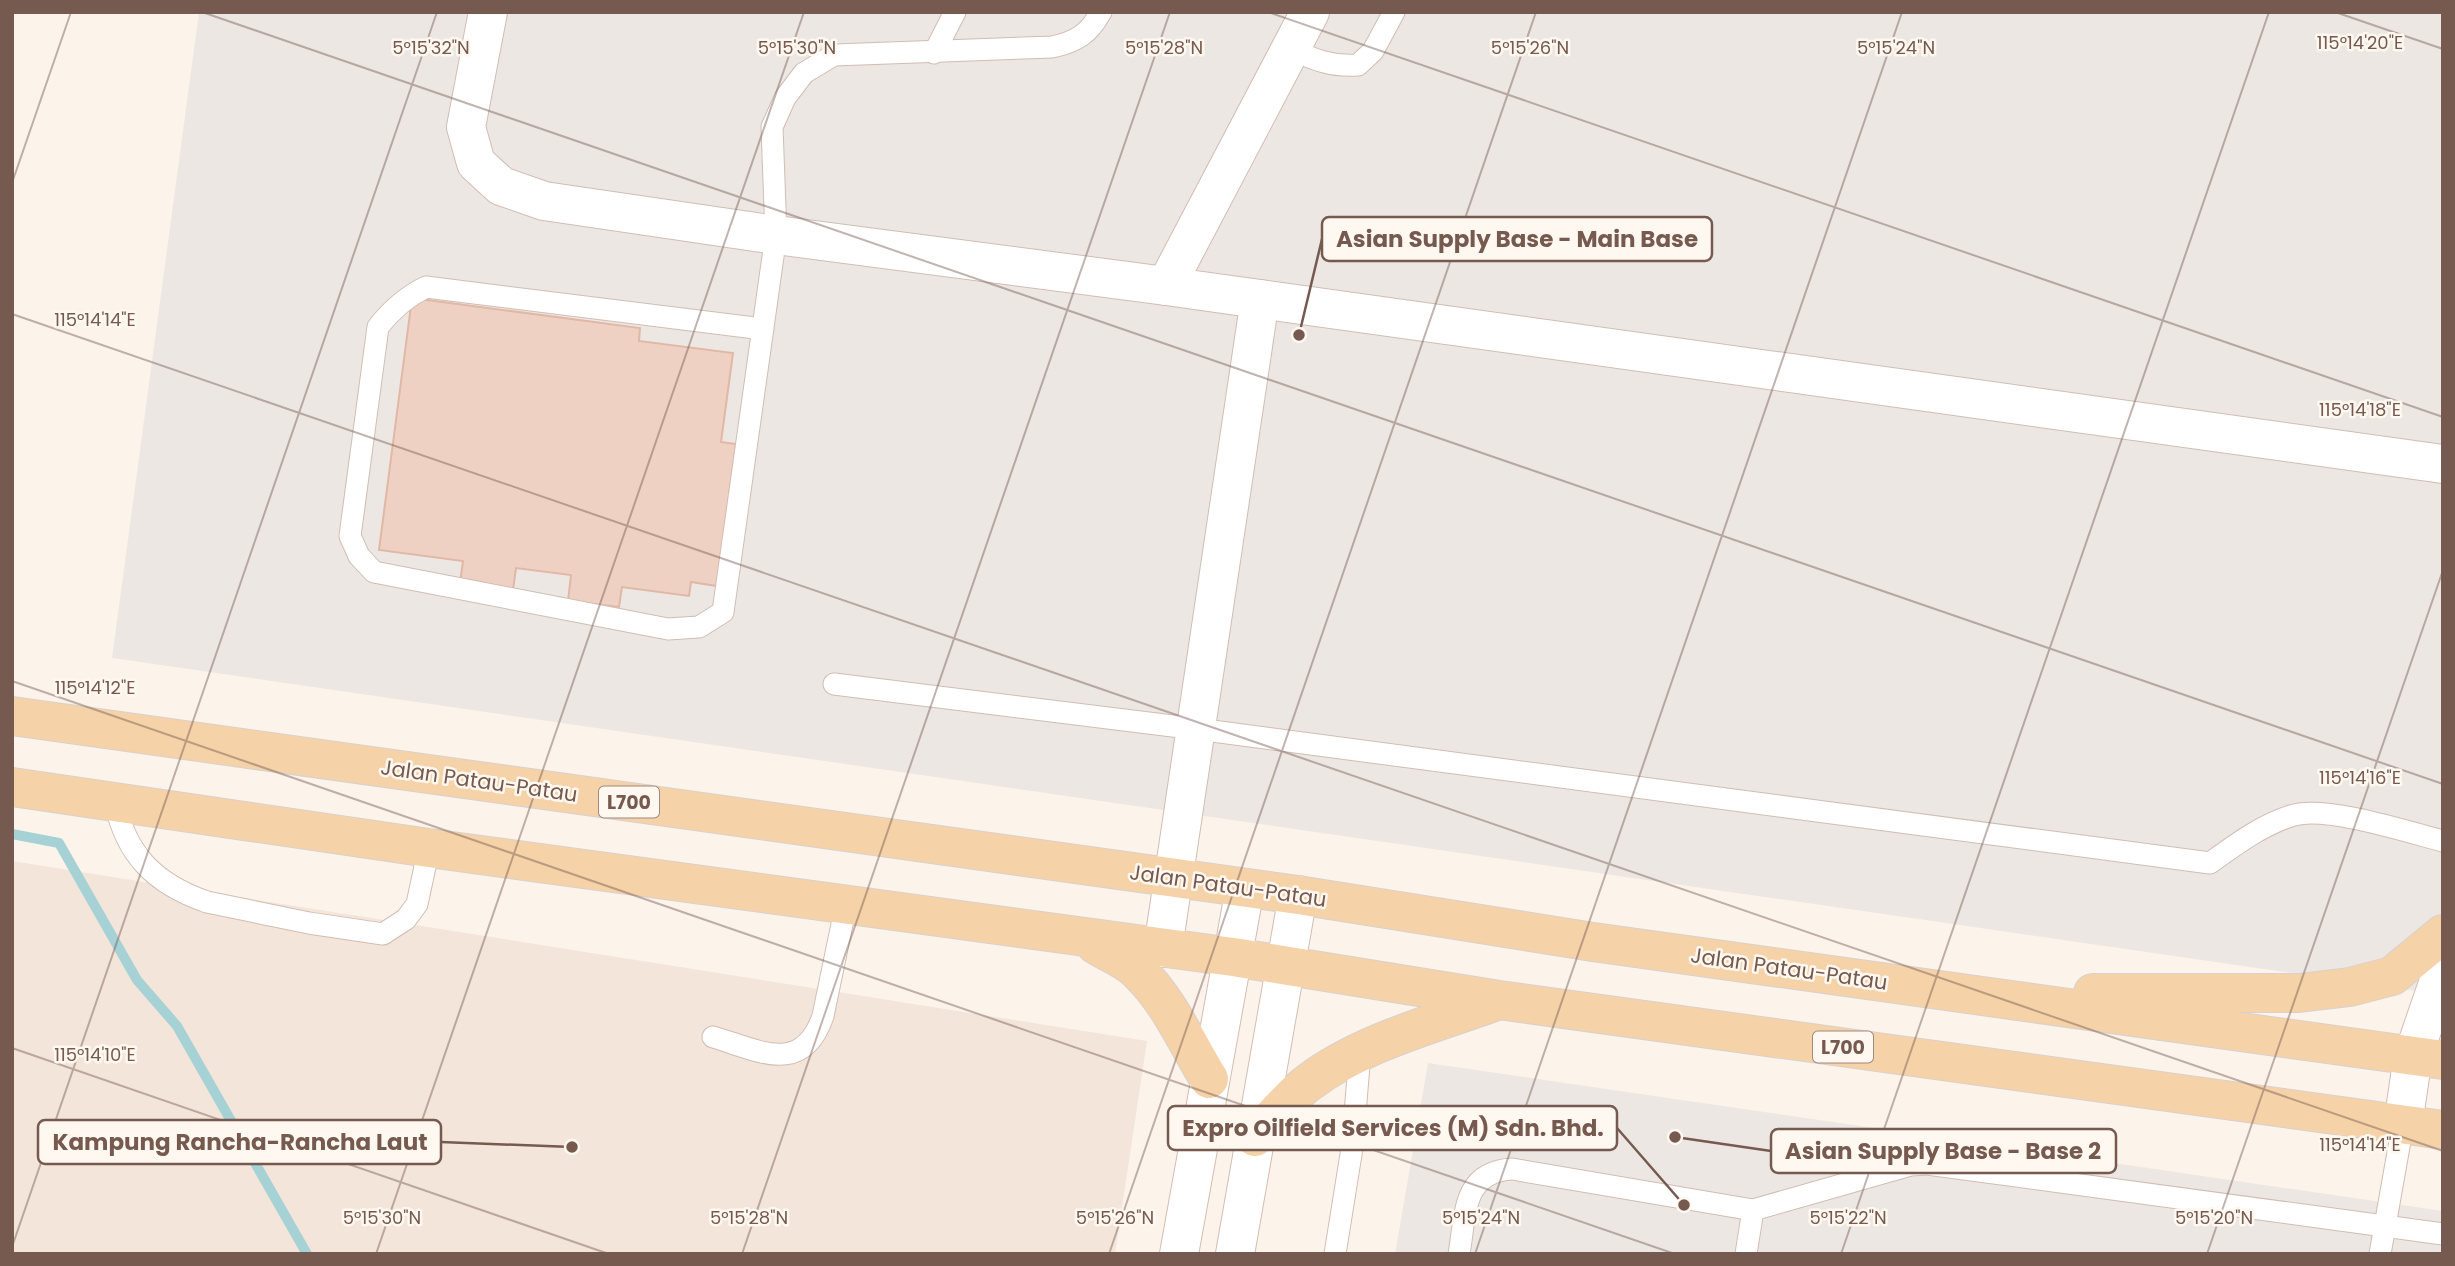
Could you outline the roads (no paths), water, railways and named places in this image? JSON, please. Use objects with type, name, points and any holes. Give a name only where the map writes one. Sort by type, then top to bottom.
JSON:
[{"type":"main road","name":"Jalan Patau-Patau","points":[[12,716],[1298,895],[1593,942],[2428,1058]]},
{"type":"main road","name":"L700","points":[[12,787],[429,848],[1233,957],[1499,1000],[2443,1130]]},
{"type":"main road","points":[[1989,997],[2159,991],[2299,993],[2350,988],[2392,976],[2443,934]]},
{"type":"main road","points":[[1085,938],[1136,969],[1180,1025],[1186,1042],[1209,1079]]},
{"type":"main road","points":[[1255,1137],[1307,1083],[1360,1054],[1499,1000]]},
{"type":"street","points":[[488,12],[466,127],[476,163],[501,186],[544,201],[2443,464]]},
{"type":"street","points":[[1166,286],[1310,12]]},
{"type":"street","points":[[1163,948],[1176,878],[1260,299]]},
{"type":"street","points":[[1178,1250],[1245,888]]},
{"type":"street","points":[[1235,1254],[1283,966],[1298,895]]},
{"type":"street","points":[[2403,1124],[2428,1058],[2443,969]]},
{"type":"lane","points":[[934,53],[955,12]]},
{"type":"lane","points":[[763,329],[426,287],[409,296],[391,310],[378,327],[350,536],[359,556],[374,572],[668,629],[699,627],[723,612],[763,329],[776,235],[772,127],[785,98],[804,73],[834,55],[1027,50],[1074,42],[1093,27],[1101,12]]},
{"type":"lane","points":[[1291,49],[1312,59],[1339,66],[1359,65],[1373,51],[1394,12]]},
{"type":"lane","points":[[834,684],[1197,729],[2210,863],[2247,836],[2296,814],[2353,818],[2443,841]]},
{"type":"lane","points":[[115,802],[124,835],[137,858],[182,891],[207,902],[309,923],[383,934],[407,919],[417,904],[429,848]]},
{"type":"lane","points":[[713,1037],[784,1057],[799,1052],[819,1029],[846,905]]},
{"type":"lane","points":[[1335,1254],[1352,1147],[1360,1054]]},
{"type":"lane","points":[[2380,1254],[2403,1124]]},
{"type":"lane","points":[[1460,1254],[1468,1201],[1473,1187],[1484,1176],[1498,1170],[1512,1169],[1753,1210],[1911,1165],[1927,1164],[2443,1234]]},
{"type":"lane","points":[[1746,1254],[1753,1210]]},
{"type":"waterway","points":[[12,834],[59,843],[137,980],[177,1026],[307,1254]]},
{"type":"place","name":"Asian Supply Base - Main Base","points":[[1299,335]]},
{"type":"place","name":"Asian Supply Base - Base 2","points":[[1675,1137]]},
{"type":"place","name":"Kampung Rancha-Rancha Laut","points":[[572,1147]]},
{"type":"place","name":"Expro Oilfield Services (M) Sdn. Bhd.","points":[[1684,1205]]}]
